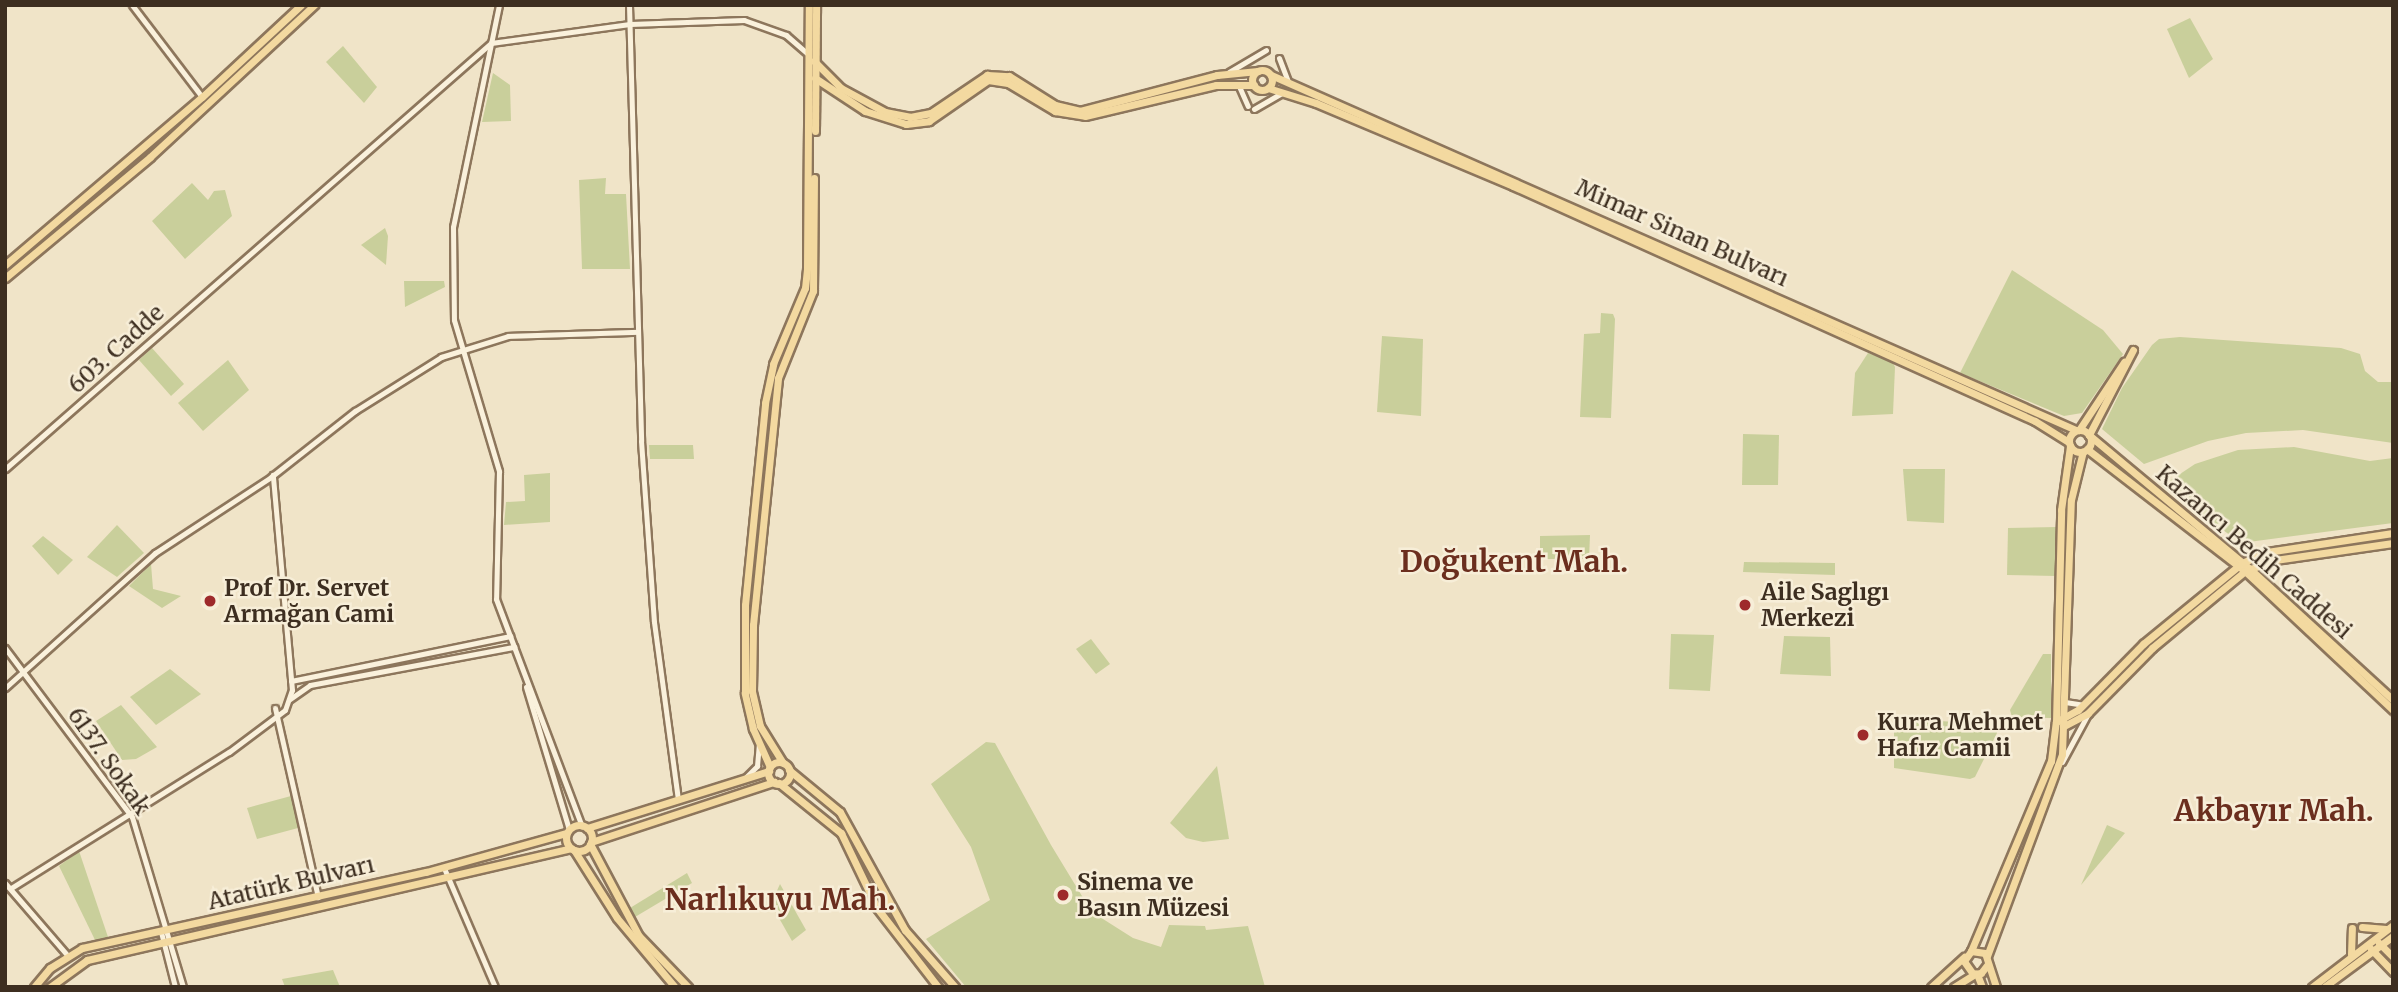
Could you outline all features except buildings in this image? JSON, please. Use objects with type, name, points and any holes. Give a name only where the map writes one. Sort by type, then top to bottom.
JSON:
[{"type":"main road","points":[[5,265],[202,97],[301,5]]},
{"type":"main road","points":[[5,278],[150,157],[314,5]]},
{"type":"main road","points":[[808,5],[809,55],[816,78],[816,275],[778,378],[753,625],[752,691],[760,726],[783,763],[840,812],[905,930],[955,987]]},
{"type":"main road","points":[[816,5],[805,288],[773,364],[765,403],[745,605],[743,672],[758,741],[776,783],[841,833],[877,908],[938,987]]},
{"type":"main road","points":[[813,66],[841,88],[865,102],[910,117],[931,113],[987,75],[1009,76],[1055,105],[1080,111],[1228,72],[1258,71],[1254,85],[1216,85],[1085,116],[1055,111],[1008,83],[988,80],[929,121],[906,124],[865,111],[816,78]]},
{"type":"main road","name":"Mimar Sinan Bulvarı","points":[[1258,71],[2089,435]]},
{"type":"main road","points":[[1268,88],[1270,75]]},
{"type":"main road","name":"Mimar Sinan Bulvarı","points":[[1254,85],[1283,92],[1513,186],[2035,421],[2070,444],[2085,450]]},
{"type":"main road","points":[[1954,987],[1976,974],[1988,960],[2052,784],[2065,722],[2071,500],[2089,435],[2133,350],[2070,444],[2061,510],[2053,754],[2038,796],[1968,953],[1966,969],[1976,974],[1982,987]]},
{"type":"main road","name":"Kazancı Bedih Caddesi","points":[[2089,435],[2239,564]]},
{"type":"main road","name":"Kazancı Bedih Caddesi","points":[[2085,450],[2248,570],[2393,700]]},
{"type":"main road","points":[[2065,722],[2143,644],[2239,564],[2267,552],[2393,533]]},
{"type":"main road","points":[[2056,725],[2089,712],[2152,648],[2248,570],[2275,561],[2393,543]]},
{"type":"main road","name":"Kazancı Bedih Caddesi","points":[[2248,570],[2393,710]]},
{"type":"main road","points":[[688,987],[639,936],[584,827],[678,799],[783,763]]},
{"type":"main road","points":[[590,843],[788,779],[789,770]]},
{"type":"main road","name":"Atatürk Bulvarı","points":[[34,987],[68,956],[82,948],[444,868],[584,827]]},
{"type":"main road","points":[[568,831],[572,849],[617,918],[675,987]]},
{"type":"main road","name":"Atatürk Bulvarı","points":[[50,987],[87,960],[590,843]]},
{"type":"main road","points":[[2362,927],[2390,927]]},
{"type":"main road","points":[[2312,987],[2351,954],[2390,927]]},
{"type":"main road","points":[[2351,954],[2352,928]]},
{"type":"main road","points":[[2324,987],[2393,936]]},
{"type":"main road","points":[[2374,938],[2393,957]]},
{"type":"main road","points":[[2366,944],[2393,972]]},
{"type":"main road","points":[[1931,987],[1968,953],[1982,951],[1988,960],[1996,987]]},
{"type":"main road","points":[[2358,961],[2384,963]]},
{"type":"street","points":[[132,5],[202,97]]},
{"type":"street","points":[[499,5],[453,227],[452,292],[459,350],[499,471],[494,584],[568,831]]},
{"type":"street","points":[[629,5],[637,332],[649,567],[678,799]]},
{"type":"street","points":[[491,43],[630,24],[744,20],[786,35],[809,55]]},
{"type":"street","name":"603. Cadde","points":[[5,469],[491,43]]},
{"type":"street","points":[[1228,72],[1266,50]]},
{"type":"street","points":[[1279,58],[1289,84]]},
{"type":"street","points":[[1238,84],[1251,107],[1283,92]]},
{"type":"street","points":[[5,688],[155,553],[273,475],[355,411],[459,350],[508,336],[637,332]]},
{"type":"street","points":[[273,475],[291,681],[289,701]]},
{"type":"street","points":[[291,681],[510,636]]},
{"type":"street","name":"6137. Sokak","points":[[5,648],[130,814],[164,931],[175,987]]},
{"type":"street","points":[[68,956],[8,886],[130,814],[279,718],[289,701],[310,685],[513,648]]},
{"type":"street","points":[[513,648],[584,827]]},
{"type":"street","points":[[2065,702],[2082,705]]},
{"type":"street","points":[[275,708],[318,897]]},
{"type":"street","points":[[2052,784],[2089,712]]},
{"type":"street","points":[[746,777],[757,766],[758,741]]},
{"type":"street","points":[[444,868],[495,987]]},
{"type":"street","name":"6137. Sokak","points":[[166,942],[183,987]]},
{"type":"green space","points":[[2190,18],[2213,59],[2189,78],[2167,29]]},
{"type":"green space","points":[[343,46],[377,87],[364,103],[326,62]]},
{"type":"green space","points":[[493,73],[510,85],[511,121],[482,122]]},
{"type":"green space","points":[[606,178],[605,194],[626,194],[630,269],[582,269],[579,180]]},
{"type":"green space","points":[[192,183],[208,200],[214,191],[225,190],[232,216],[185,259],[152,221]]},
{"type":"green space","points":[[385,228],[388,236],[386,265],[361,245]]},
{"type":"green space","points":[[2012,270],[2103,330],[2123,354],[2082,413],[2064,416],[1960,373]]},
{"type":"green space","points":[[404,281],[444,281],[445,287],[405,307]]},
{"type":"green space","points":[[1601,313],[1613,314],[1615,319],[1611,418],[1580,417],[1584,334],[1600,333]]},
{"type":"green space","points":[[1382,336],[1423,339],[1421,416],[1377,412]]},
{"type":"green space","points":[[2180,337],[2341,348],[2360,354],[2365,371],[2378,382],[2393,382],[2393,443],[2303,430],[2246,433],[2208,441],[2144,464],[2102,429],[2122,388],[2152,345],[2159,339]]},
{"type":"green space","points":[[152,348],[184,384],[171,396],[139,360]]},
{"type":"green space","points":[[1868,353],[1892,361],[1895,367],[1893,414],[1852,416],[1855,373]]},
{"type":"green space","points":[[228,360],[249,390],[203,431],[178,403]]},
{"type":"green space","points":[[1743,434],[1779,435],[1778,485],[1742,485]]},
{"type":"green space","points":[[649,445],[693,445],[694,459],[650,459]]},
{"type":"green space","points":[[2294,447],[2370,461],[2393,458],[2393,523],[2241,543],[2162,486],[2195,464],[2238,450]]},
{"type":"green space","points":[[1903,469],[1945,469],[1944,523],[1907,521]]},
{"type":"green space","points":[[550,473],[550,522],[504,525],[506,502],[525,501],[524,475]]},
{"type":"green space","points":[[117,525],[144,553],[117,577],[87,557]]},
{"type":"green space","points":[[2057,527],[2056,576],[2007,575],[2008,528]]},
{"type":"green space","points":[[1590,535],[1589,559],[1540,559],[1540,536]]},
{"type":"green space","points":[[43,536],[73,560],[58,575],[32,546]]},
{"type":"green space","points":[[1744,562],[1835,563],[1835,575],[1743,572]]},
{"type":"green space","points":[[151,564],[153,589],[181,596],[162,608],[129,586]]},
{"type":"green space","points":[[1671,634],[1714,635],[1710,691],[1669,689]]},
{"type":"green space","points":[[1784,636],[1830,637],[1831,676],[1780,674]]},
{"type":"green space","points":[[1091,639],[1110,664],[1096,674],[1076,649]]},
{"type":"green space","points":[[2043,654],[2051,654],[2051,718],[2012,717],[2010,710]]},
{"type":"green space","points":[[170,669],[201,694],[156,725],[130,697]]},
{"type":"green space","points":[[121,705],[157,747],[136,759],[122,760],[96,721]]},
{"type":"green space","points":[[1894,718],[2001,725],[1975,777],[1970,779],[1894,768]]},
{"type":"green space","points":[[986,742],[995,743],[1085,901],[1103,919],[1133,938],[1161,947],[1169,925],[1205,926],[1206,930],[1248,926],[1265,987],[966,987],[926,939],[990,900],[971,847],[931,784]]},
{"type":"green space","points":[[1217,766],[1229,839],[1203,842],[1186,838],[1170,823]]},
{"type":"green space","points":[[291,796],[298,828],[257,839],[247,808]]},
{"type":"green space","points":[[2107,825],[2125,833],[2081,885]]},
{"type":"green space","points":[[79,851],[108,937],[95,940],[59,866]]},
{"type":"green space","points":[[687,873],[692,883],[635,917],[630,908]]},
{"type":"green space","points":[[780,884],[806,930],[792,941],[771,904]]},
{"type":"green space","points":[[333,970],[340,987],[285,987],[282,979]]},
{"type":"place","name":"Prof Dr. Servet Armağan Cami","points":[[210,601]]},
{"type":"place","name":"Aile Saglıgı Merkezi","points":[[1745,605]]},
{"type":"place","name":"Kurra Mehmet Hafız Camii","points":[[1863,735]]},
{"type":"place","name":"Sinema ve Basın Müzesi","points":[[1063,895]]},
{"type":"district","name":"Doğukent Mah.","points":[[1514,561]]},
{"type":"district","name":"Akbayır Mah.","points":[[2274,810]]},
{"type":"district","name":"Narlıkuyu Mah.","points":[[780,899]]}]
